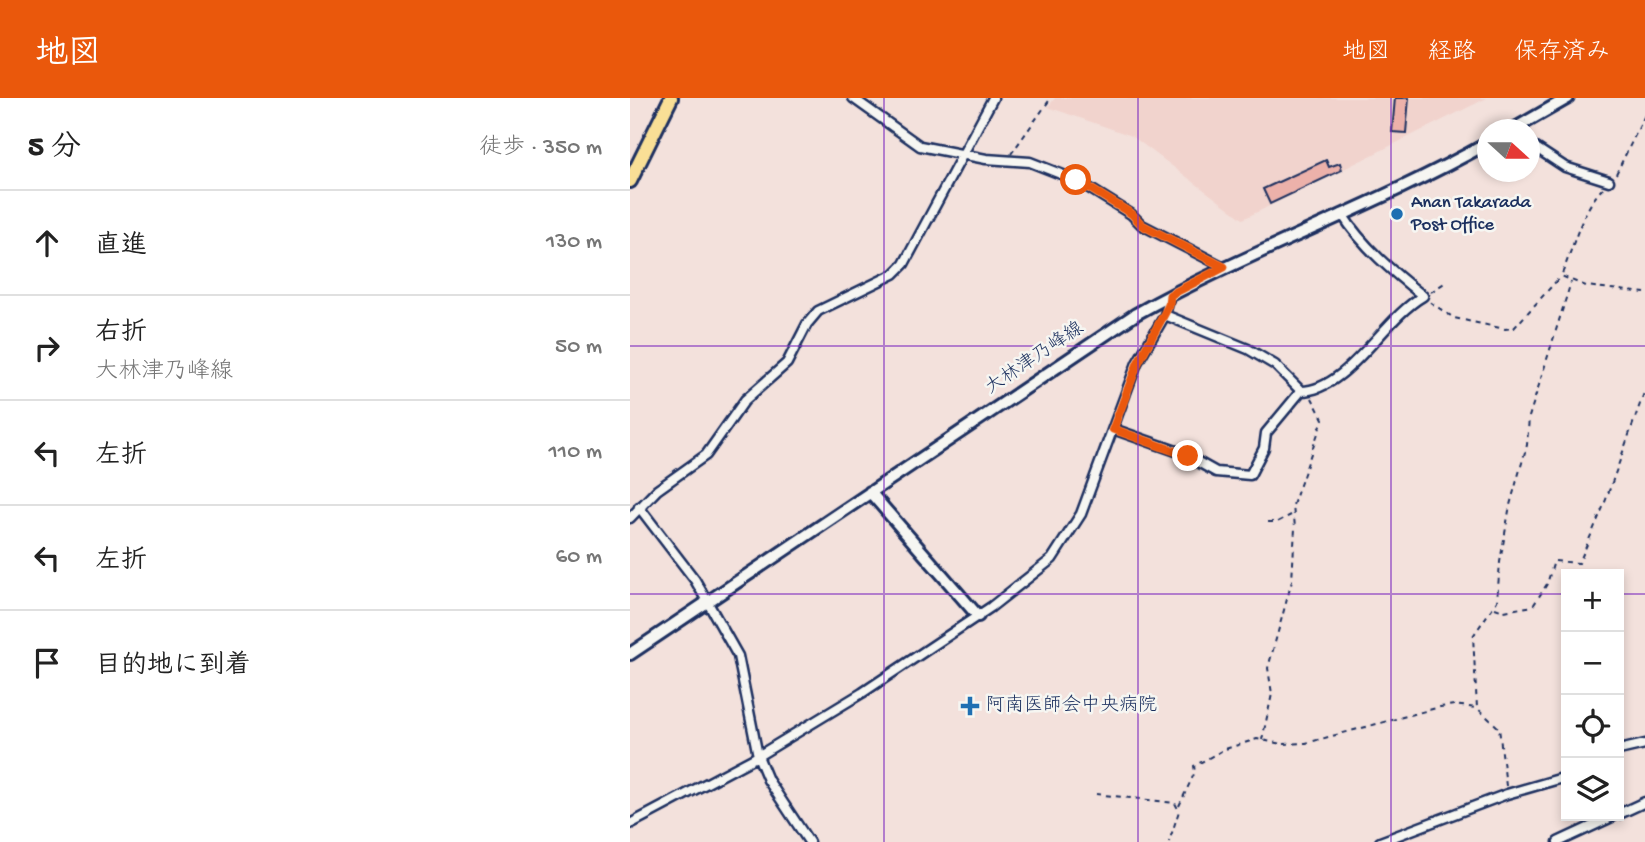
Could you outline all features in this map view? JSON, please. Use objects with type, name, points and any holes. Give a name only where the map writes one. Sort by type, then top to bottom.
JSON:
[{"type":"main road","points":[[630,181],[671,98]]},
{"type":"main road","points":[[1531,119],[1568,98]]},
{"type":"main road","name":"大林津乃峰線","points":[[630,653],[1095,340],[1170,295],[1477,148]]},
{"type":"main road","points":[[870,492],[978,616]]},
{"type":"street","points":[[853,98],[920,146],[986,159],[1030,162],[1083,183],[1132,214],[1142,225],[1224,267]]},
{"type":"street","points":[[630,518],[706,455],[744,400],[787,363],[807,324],[818,311],[894,274],[904,264],[993,98]]},
{"type":"street","points":[[1540,150],[1566,167],[1609,181]]},
{"type":"street","points":[[1113,429],[1182,453],[1216,471],[1250,475],[1264,448],[1266,433],[1305,391],[1322,387],[1353,363],[1395,317],[1423,296],[1396,275],[1350,227],[1342,214]]},
{"type":"street","points":[[630,824],[758,756],[862,693],[978,616],[1042,568],[1073,530],[1138,363],[1165,315],[1170,295]]},
{"type":"street","points":[[1165,315],[1248,349],[1275,365],[1305,391]]},
{"type":"street","points":[[639,508],[695,580],[738,656],[758,756],[768,780],[809,842]]},
{"type":"street","points":[[1624,749],[1645,744]]},
{"type":"street","points":[[1380,842],[1507,794],[1561,778]]},
{"type":"street","points":[[1624,812],[1645,802]]},
{"type":"street","points":[[1558,842],[1604,821]]},
{"type":"path","points":[[1010,159],[1012,151],[1051,98]]},
{"type":"path","points":[[1423,296],[1454,318],[1505,329],[1514,328],[1561,276],[1592,201],[1625,161],[1645,115]]},
{"type":"path","points":[[1561,276],[1571,282],[1645,293]]},
{"type":"path","points":[[1423,296],[1439,289],[1446,282]]},
{"type":"path","points":[[1477,708],[1473,636],[1494,608],[1510,505],[1527,445],[1529,417],[1571,282]]},
{"type":"path","points":[[1494,608],[1504,611],[1533,606],[1547,584],[1555,561],[1579,563],[1604,505],[1645,390]]},
{"type":"path","points":[[1262,740],[1272,694],[1268,668],[1292,581],[1295,528],[1292,515],[1299,483],[1323,419],[1305,391]]},
{"type":"path","points":[[1268,522],[1277,522],[1292,515]]},
{"type":"path","points":[[1169,842],[1179,806],[1195,772],[1194,766],[1225,749],[1262,740],[1282,744],[1306,743],[1454,705],[1477,708],[1499,727],[1507,794]]},
{"type":"path","points":[[1096,794],[1179,806]]},
{"type":"shaded area","points":[[1055,98],[1487,98],[1243,219],[1132,136],[1048,107]]},
{"type":"building","points":[[1395,98],[1409,98],[1406,133],[1392,132]]},
{"type":"building","points":[[1326,160],[1329,167],[1340,163],[1342,170],[1270,204],[1263,189]]},
{"type":"place","name":"Anan Takarada Post Office","points":[[1397,214]]},
{"type":"place","name":"阿南医師会中央病院","points":[[970,706]]},
{"type":"route","points":[[1076,180],[1132,214],[1142,225],[1219,261],[1224,267],[1170,295],[1165,315],[1138,363],[1113,429],[1188,456]]}]
